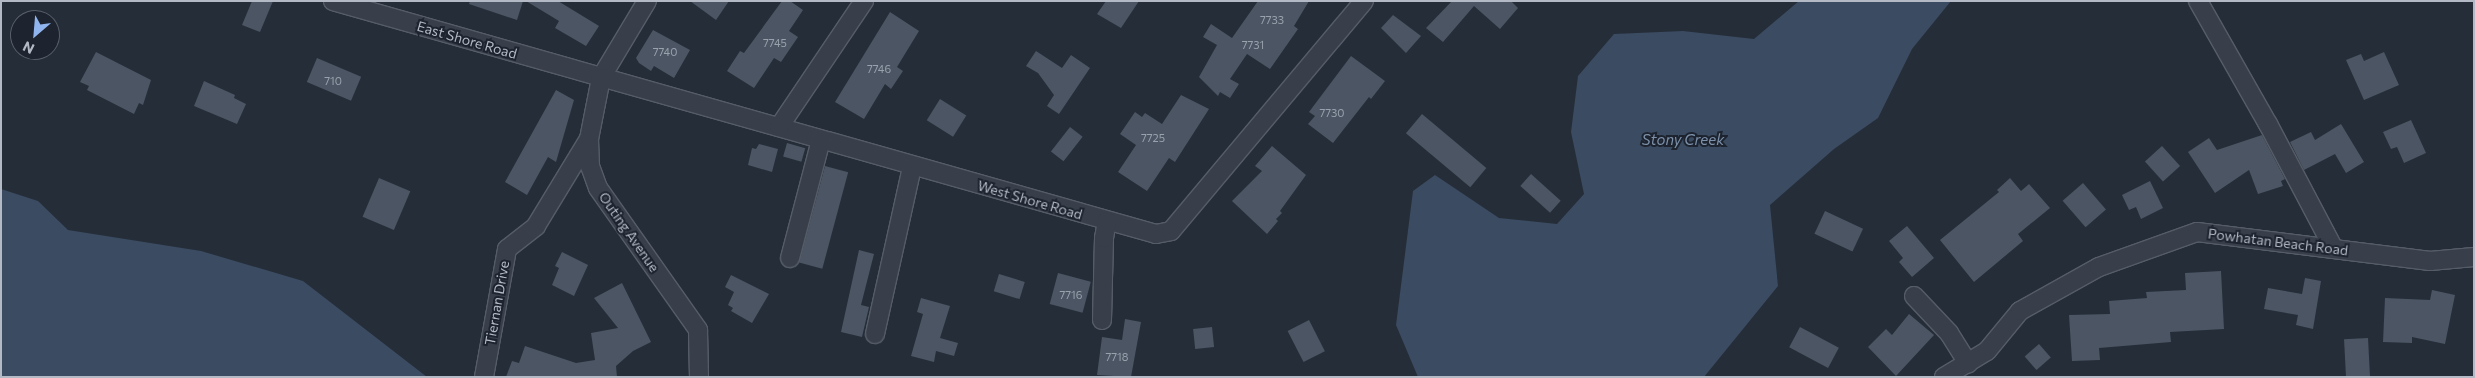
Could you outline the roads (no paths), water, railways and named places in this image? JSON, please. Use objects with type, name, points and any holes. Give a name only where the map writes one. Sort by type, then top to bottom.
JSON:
[{"type":"street","name":"East Shore Road","points":[[333,1],[601,78]]},
{"type":"street","name":"Outing Avenue","points":[[647,1],[601,78],[589,138],[590,166],[598,188],[698,330],[699,377]]},
{"type":"street","points":[[778,128],[864,1]]},
{"type":"street","name":"West Shore Road","points":[[601,78],[1141,232],[1171,231],[1364,1]]},
{"type":"street","points":[[2198,1],[2268,124],[2334,249]]},
{"type":"street","name":"Tiernan Drive","points":[[484,377],[507,249],[536,226],[589,138]]},
{"type":"street","points":[[790,258],[821,140]]},
{"type":"street","points":[[875,334],[912,166]]},
{"type":"street","points":[[1102,320],[1104,238],[1107,222]]},
{"type":"street","name":"Powhatan Beach Road","points":[[1944,377],[1987,351],[2020,311],[2099,267],[2197,232],[2430,261],[2474,257]]},
{"type":"street","points":[[1914,296],[1948,333],[1968,363]]},
{"type":"water","name":"Stony Creek","points":[[1799,1],[1951,1],[1912,49],[1878,118],[1834,149],[1770,205],[1778,286],[1704,377],[1418,377],[1396,325],[1413,191],[1435,175],[1499,218],[1557,224],[1584,194],[1571,132],[1578,76],[1614,34],[1683,31],[1754,39]]},
{"type":"water","points":[[1,189],[38,201],[68,230],[201,251],[303,281],[427,377],[1,377]]}]
